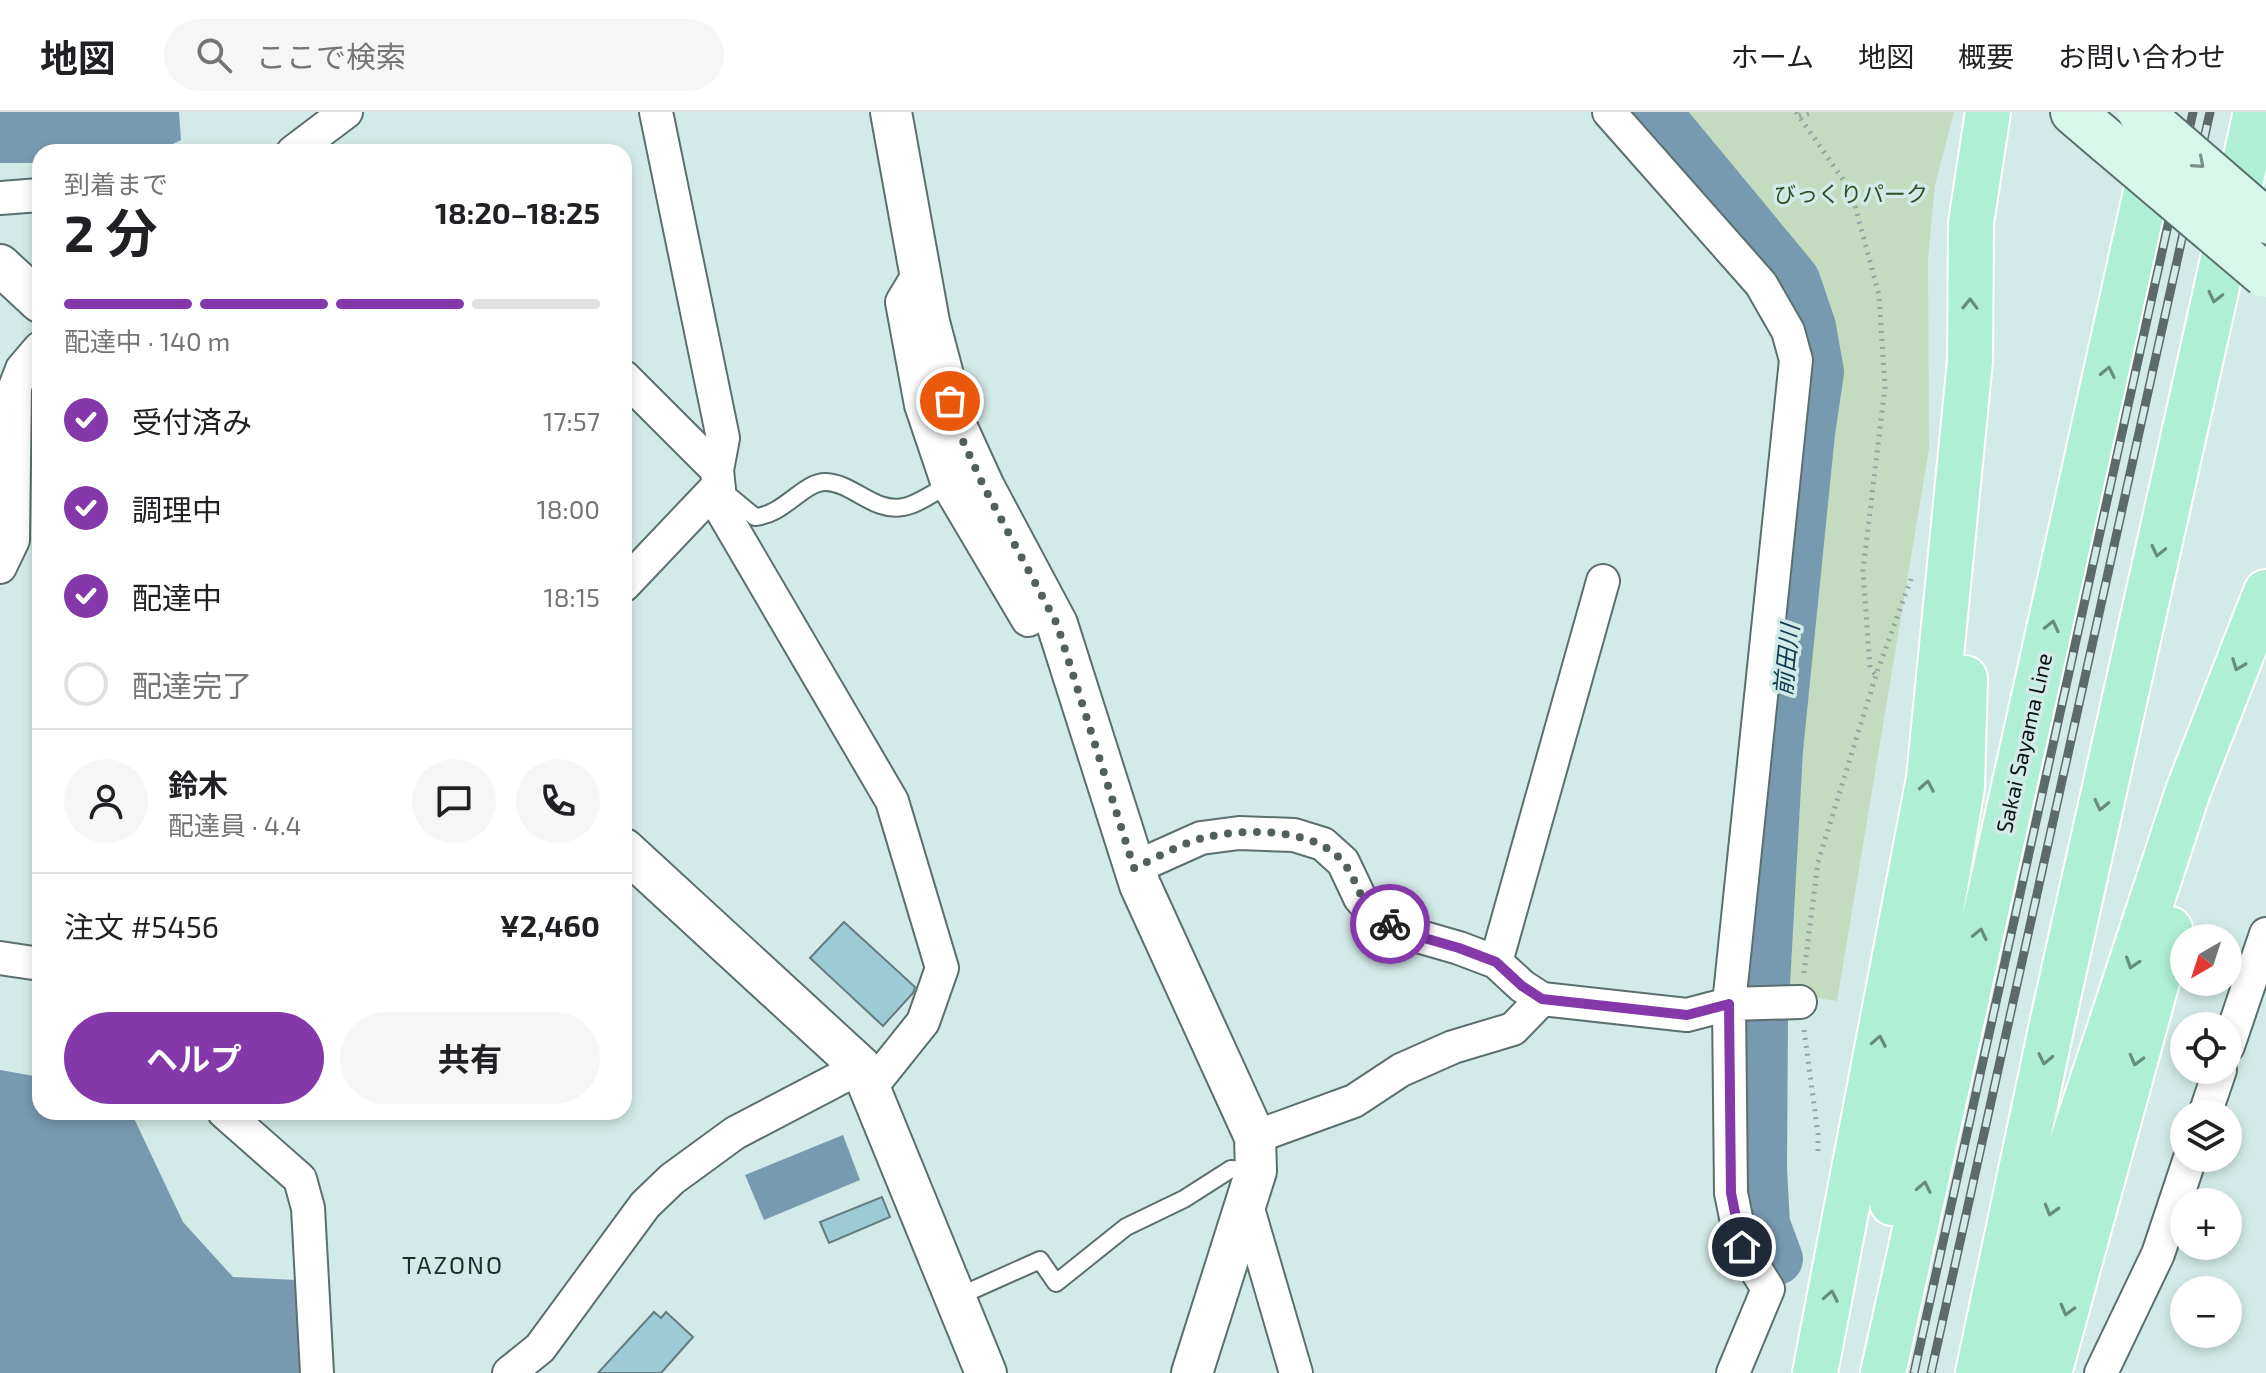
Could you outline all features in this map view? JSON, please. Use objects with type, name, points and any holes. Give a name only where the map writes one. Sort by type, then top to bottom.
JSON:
[{"type":"main road","points":[[1881,1373],[1886,1234],[1962,787],[1970,538],[1971,223],[1988,112]]},
{"type":"main road","points":[[2073,112],[2265,275]]},
{"type":"main road","points":[[2140,112],[2266,221]]},
{"type":"main road","name":"Sakai Sayama Line","points":[[1881,1373],[2066,565],[2164,112]]},
{"type":"main road","points":[[1978,1373],[2057,1000],[2256,112]]},
{"type":"main road","points":[[1815,1373],[1929,778],[1970,361]]},
{"type":"main road","points":[[2006,1373],[2053,1200],[2188,791],[2266,592]]},
{"type":"main road","points":[[2049,1373],[2167,945],[2188,791]]},
{"type":"street","points":[[310,144],[346,112]]},
{"type":"street","points":[[509,1373],[540,1348],[645,1205],[672,1179],[735,1133],[866,1077],[923,1022],[942,968],[892,801],[721,509],[717,478],[723,438],[656,112]]},
{"type":"street","points":[[891,112],[929,322],[957,428],[984,487],[1057,624],[1140,885],[1252,1170],[1296,1373]]},
{"type":"street","points":[[1609,112],[1761,284],[1788,331],[1796,360],[1730,1004],[1731,1193],[1742,1247],[1768,1289],[1733,1373]]},
{"type":"street","points":[[0,198],[32,196]]},
{"type":"street","points":[[0,265],[32,295]]},
{"type":"street","points":[[920,272],[902,302],[921,405],[948,485],[1028,620],[1049,608]]},
{"type":"street","points":[[0,567],[13,540],[15,387],[22,369],[32,357]]},
{"type":"street","points":[[632,386],[717,478]]},
{"type":"street","points":[[632,576],[717,478]]},
{"type":"street","points":[[1496,962],[1603,581]]},
{"type":"street","points":[[1134,868],[1201,838],[1239,833],[1294,835],[1323,844],[1343,862],[1360,898],[1379,919],[1407,933],[1496,962],[1522,986],[1542,999],[1687,1015],[1730,1004],[1792,1002]]},
{"type":"street","points":[[632,857],[866,1077],[986,1373]]},
{"type":"street","points":[[2240,1012],[2266,934]]},
{"type":"street","points":[[0,958],[32,963]]},
{"type":"street","points":[[1192,1373],[1252,1170],[1401,1070],[1453,1047],[1513,1029],[1542,999]]},
{"type":"street","points":[[233,1120],[300,1179],[308,1208],[317,1373]]},
{"type":"street","points":[[2101,1373],[2158,1254],[2185,1172]]},
{"type":"lane","points":[[717,478],[755,517],[770,516],[811,485],[825,481],[848,488],[878,505],[902,507],[948,485]]},
{"type":"lane","points":[[955,1298],[1040,1260],[1056,1283],[1126,1227],[1184,1199],[1231,1169],[1252,1170]]},
{"type":"path","points":[[1813,112],[1798,114],[1851,191],[1879,295],[1885,387],[1863,570],[1870,668],[1876,675]]},
{"type":"path","points":[[1817,1166],[1818,1134],[1792,1002],[1818,862],[1876,675],[1911,578]]},
{"type":"green space","name":"びっくりパーク","points":[[1673,112],[1954,112],[1935,185],[1928,258],[1929,449],[1837,1001],[1774,991],[1833,406],[1835,356],[1798,261]]},
{"type":"water","points":[[0,112],[179,112],[181,140],[172,144],[32,144],[32,163],[0,163]]},
{"type":"water","points":[[0,1070],[32,1076],[32,1120],[135,1120],[183,1222],[233,1277],[296,1280],[303,1373],[0,1373]]},
{"type":"water","points":[[843,1135],[860,1180],[764,1220],[745,1175]]},
{"type":"building","points":[[844,922],[915,987],[883,1026],[810,958]]},
{"type":"building","points":[[882,1197],[890,1217],[829,1243],[820,1222]]},
{"type":"building","points":[[654,1312],[661,1318],[666,1312],[693,1337],[661,1373],[598,1373]]},
{"type":"waterway","name":"前田川","points":[[1655,112],[1794,280],[1810,327],[1818,372],[1777,750],[1762,1020],[1761,1168],[1764,1224],[1777,1259]]},
{"type":"railway","points":[[1914,1373],[2193,112]]},
{"type":"railway","points":[[1931,1373],[2210,112]]},
{"type":"way so far","points":[[950,401],[957,428],[984,487],[1057,624],[1134,868],[1201,838],[1239,833],[1294,835],[1323,844],[1343,862],[1360,898],[1379,919],[1390,924]]},
{"type":"district","name":"TAZONO","points":[[453,1266]]},
{"type":"route","points":[[1390,924],[1407,933],[1496,962],[1522,986],[1542,999],[1592,1007],[1687,1015],[1729,1004],[1731,1193],[1742,1247]]}]
